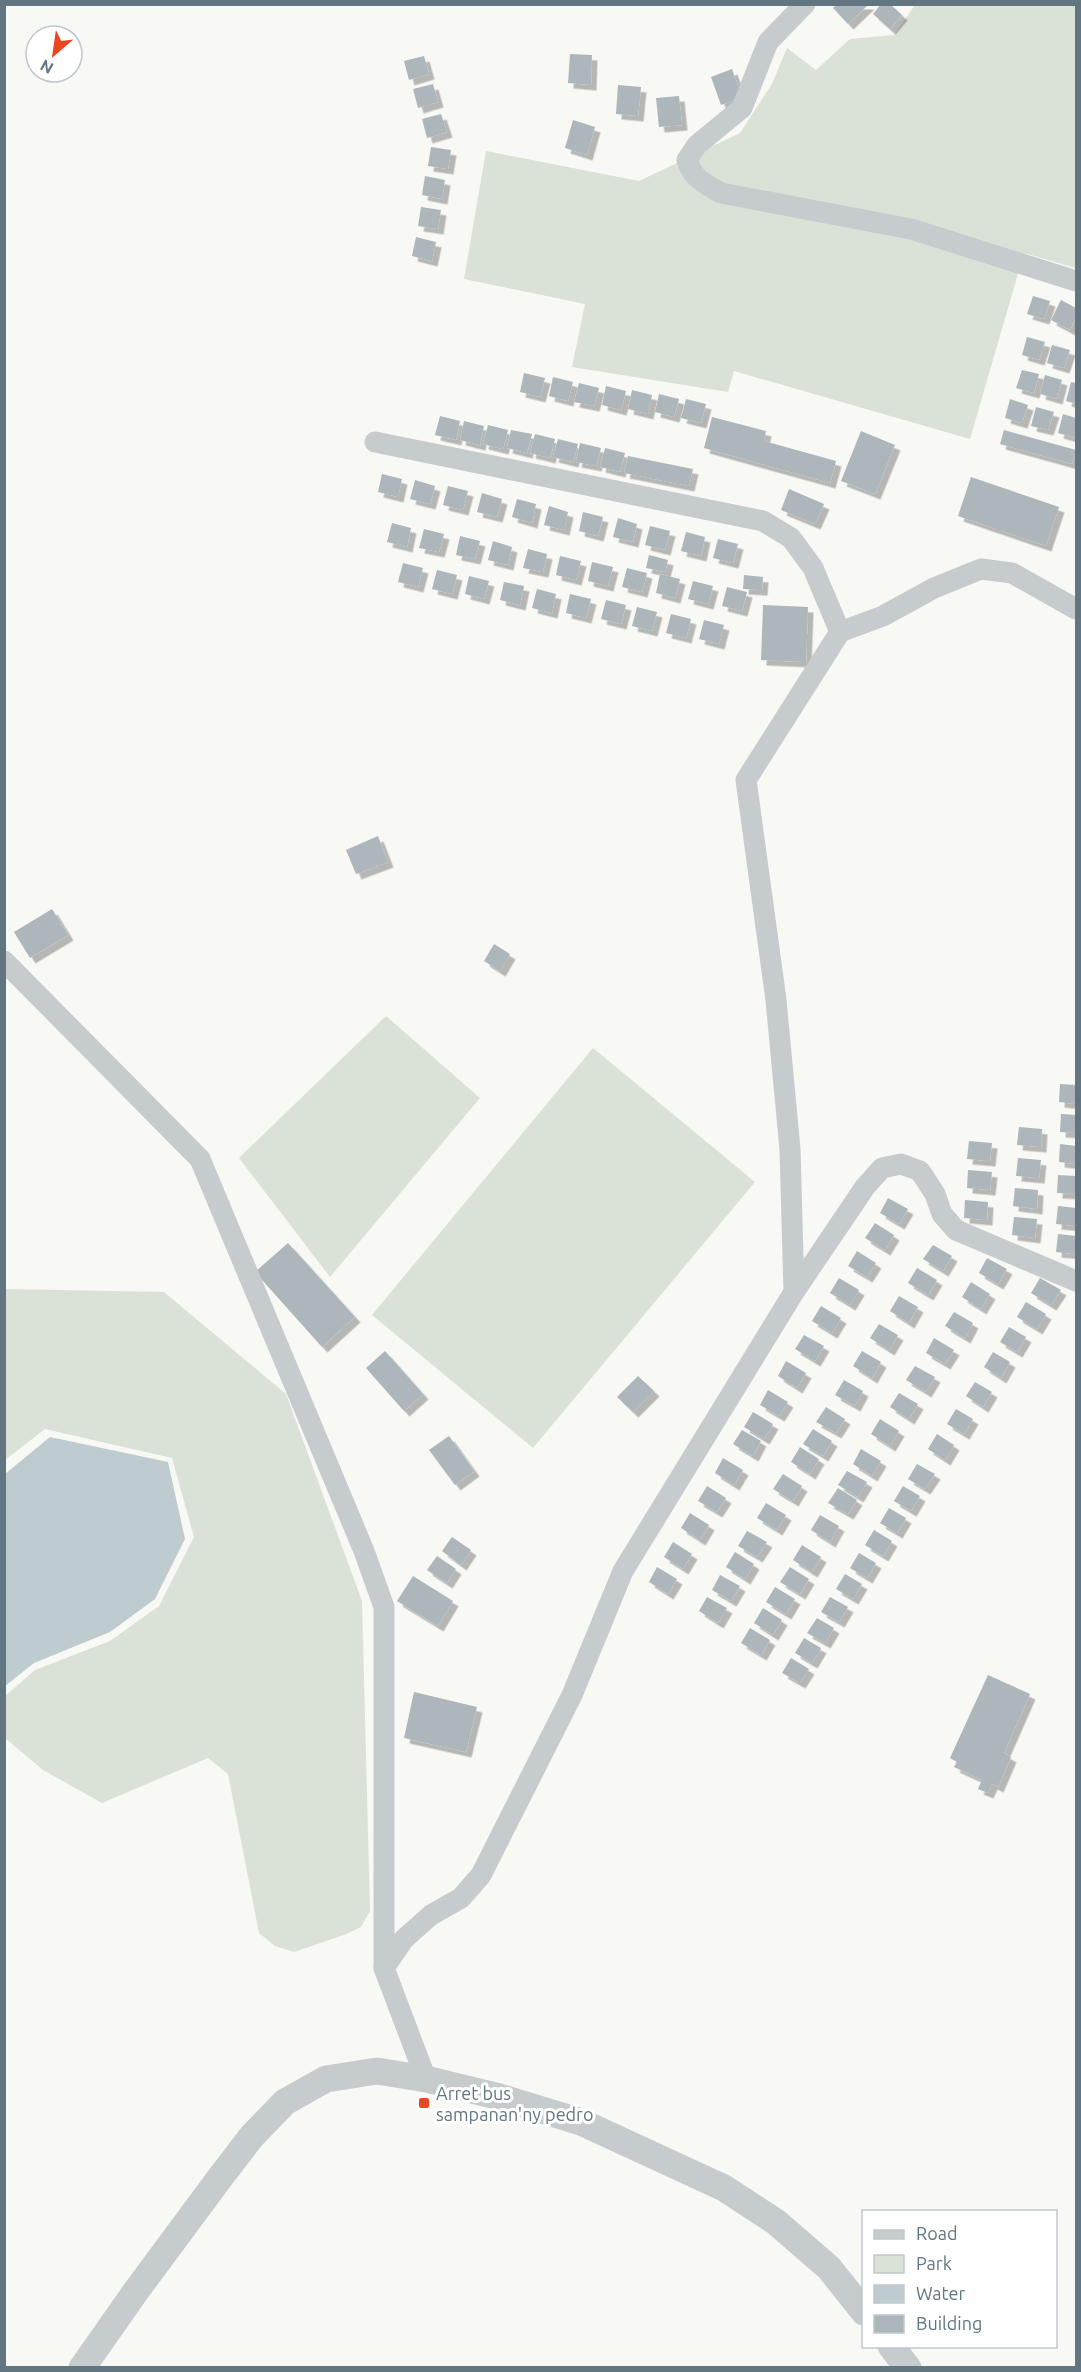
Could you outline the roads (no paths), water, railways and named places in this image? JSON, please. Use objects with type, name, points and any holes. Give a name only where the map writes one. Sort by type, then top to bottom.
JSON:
[{"type":"street","points":[[806,4],[768,42],[742,108],[697,145],[687,160],[690,172],[703,183],[721,193],[911,229],[1077,281]]},
{"type":"street","points":[[375,442],[763,521],[791,538],[813,568],[840,632]]},
{"type":"street","points":[[794,1292],[789,1137],[776,1000],[746,780],[840,632],[883,616],[934,588],[981,569],[1012,573],[1077,609]]},
{"type":"street","points":[[4,961],[200,1159],[364,1551],[384,1607],[384,1968],[426,2079]]},
{"type":"street","points":[[384,1968],[404,1939],[431,1915],[461,1898],[481,1875],[572,1695],[623,1571],[794,1292],[865,1187],[882,1168],[901,1164],[920,1171],[935,1194],[942,1214],[956,1230],[1077,1281]]},
{"type":"street","points":[[82,2367],[219,2179],[252,2136],[285,2102],[327,2079],[377,2071],[426,2079],[496,2096],[581,2122],[724,2188],[776,2222],[794,2237],[829,2268],[862,2309]]},
{"type":"street","points":[[893,2348],[908,2367]]},
{"type":"water","points":[[50,1437],[168,1462],[185,1539],[155,1599],[110,1632],[34,1663],[5,1686],[5,1474]]},
{"type":"place","name":"Arret bus sampanan'ny pedro","points":[[424,2103]]}]
